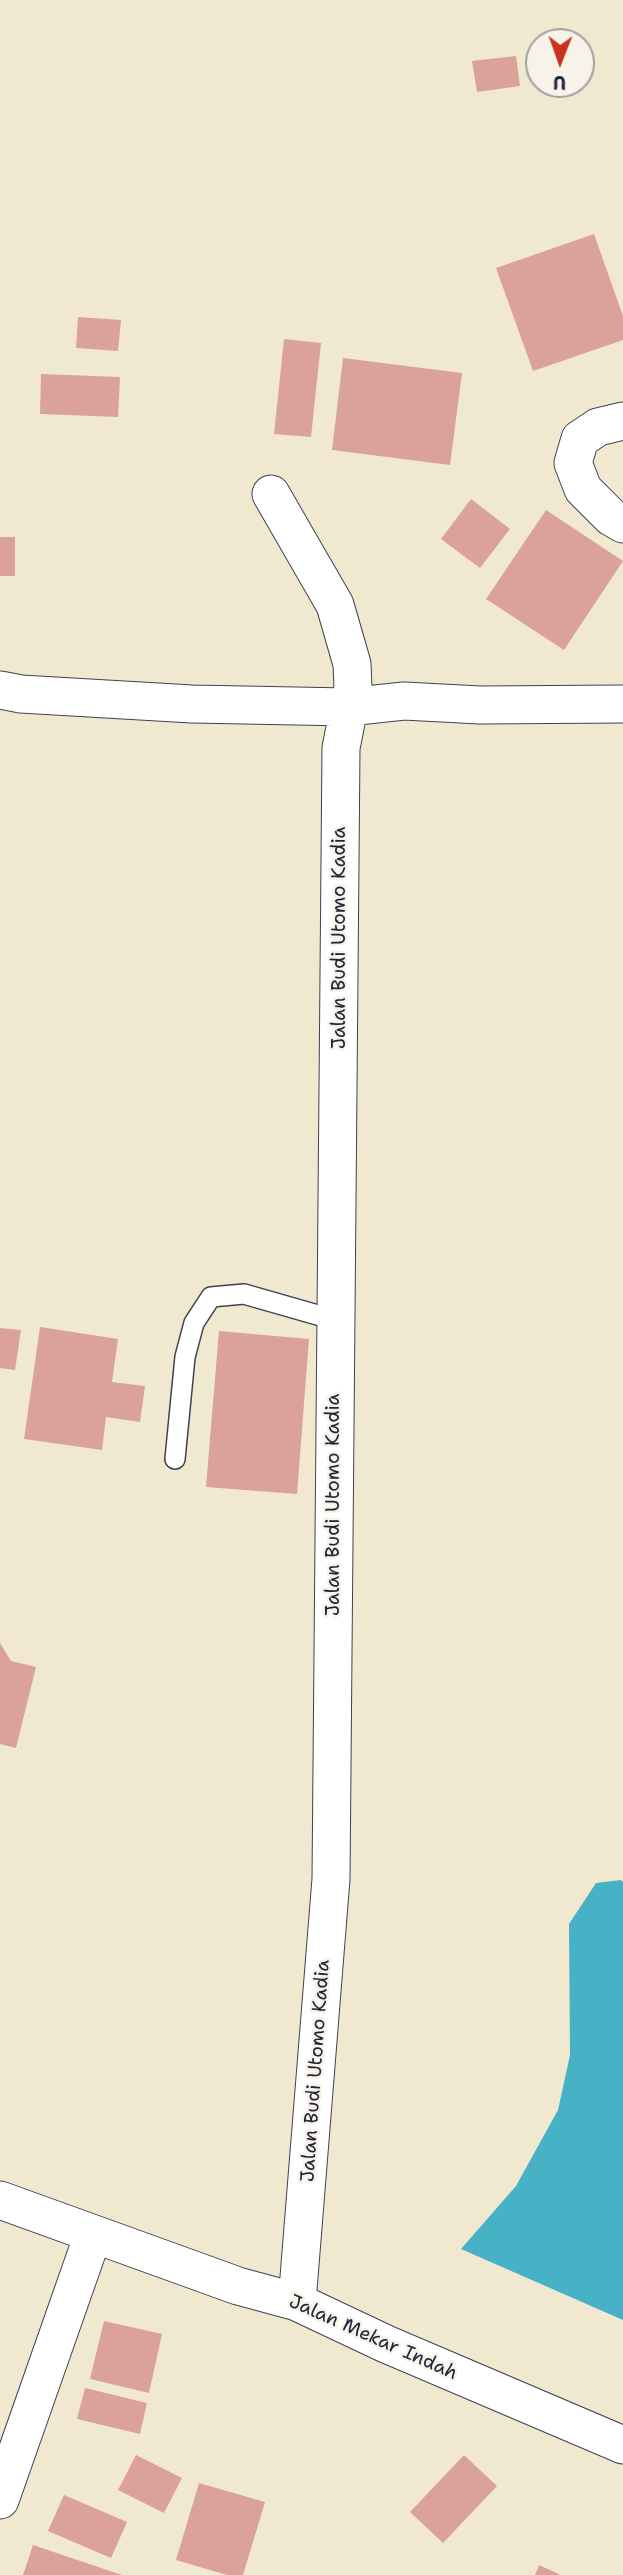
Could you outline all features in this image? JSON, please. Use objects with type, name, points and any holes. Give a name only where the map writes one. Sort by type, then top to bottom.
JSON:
[{"type":"street","points":[[623,421],[598,427],[580,439],[573,463],[583,489],[611,517],[623,524]]},
{"type":"street","name":"Jalan Budi Utomo Kadia","points":[[271,494],[335,605],[352,664],[353,687],[341,748],[331,1879],[298,2302]]},
{"type":"street","points":[[0,690],[21,694],[192,704],[348,707],[404,701],[480,705],[623,704]]},
{"type":"street","name":"Jalan Mekar Indah","points":[[0,2200],[238,2286],[298,2302],[386,2344],[623,2445]]},
{"type":"street","points":[[0,2500],[93,2235]]},
{"type":"lane","points":[[175,1459],[186,1357],[194,1323],[211,1297],[244,1294],[335,1320]]},
{"type":"water","points":[[621,1880],[623,2320],[461,2249],[516,2186],[558,2110],[570,2055],[569,1924],[596,1883]]},
{"type":"building","points":[[516,56],[520,86],[477,92],[472,61]]},
{"type":"building","points":[[594,234],[623,316],[623,340],[533,371],[496,268]]},
{"type":"building","points":[[78,317],[121,320],[118,351],[76,348]]},
{"type":"building","points":[[284,339],[321,343],[311,437],[274,434]]},
{"type":"building","points":[[343,358],[462,373],[450,465],[332,450]]},
{"type":"building","points":[[41,374],[120,377],[118,417],[40,414]]},
{"type":"building","points":[[471,499],[510,529],[480,568],[441,539]]},
{"type":"building","points":[[546,510],[623,561],[564,650],[486,599]]},
{"type":"building","points":[[0,537],[15,537],[15,576],[0,576]]},
{"type":"building","points":[[40,1327],[118,1339],[112,1382],[145,1386],[140,1422],[106,1417],[102,1450],[24,1439]]},
{"type":"building","points":[[0,1328],[21,1330],[15,1370],[0,1368]]},
{"type":"building","points":[[219,1331],[309,1339],[297,1494],[206,1487]]},
{"type":"building","points":[[0,1643],[11,1661],[36,1667],[16,1748],[0,1744]]},
{"type":"building","points":[[104,2321],[162,2334],[149,2393],[90,2379]]},
{"type":"building","points":[[85,2388],[147,2403],[140,2434],[77,2419]]},
{"type":"building","points":[[136,2455],[182,2478],[164,2513],[118,2490]]},
{"type":"building","points":[[464,2455],[497,2486],[443,2543],[410,2512]]},
{"type":"building","points":[[199,2483],[265,2502],[243,2575],[227,2575],[176,2560]]},
{"type":"building","points":[[64,2495],[127,2522],[111,2558],[48,2531]]},
{"type":"building","points":[[33,2545],[122,2575],[23,2575]]},
{"type":"building","points":[[539,2565],[561,2575],[535,2575]]}]
